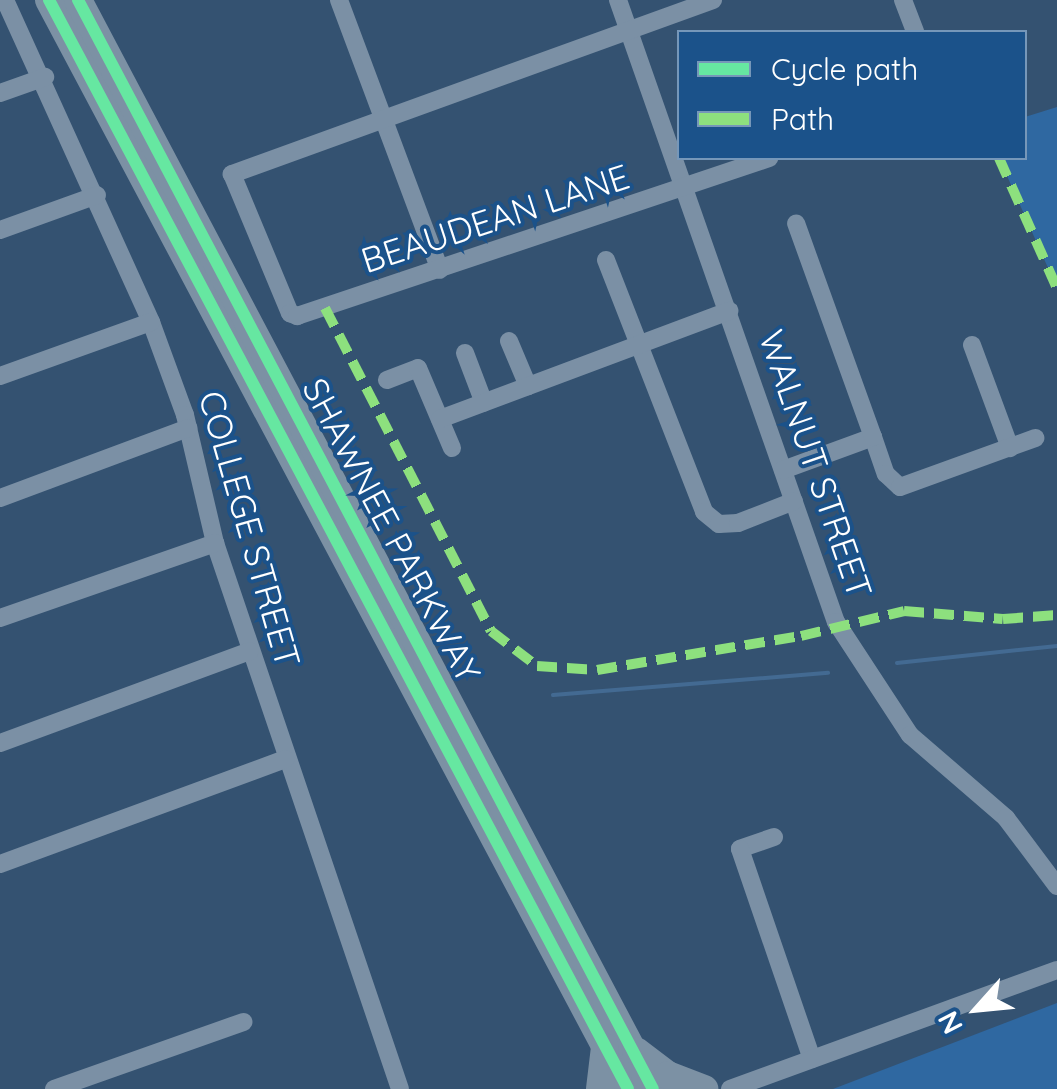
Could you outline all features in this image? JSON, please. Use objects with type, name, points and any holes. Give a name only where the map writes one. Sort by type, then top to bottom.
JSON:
[{"type":"highway","name":"SHAWNEE PARKWAY","points":[[49,0],[618,1047],[653,1089]]},
{"type":"highway","name":"SHAWNEE PARKWAY","points":[[78,0],[618,1047],[628,1089]]},
{"type":"highway","points":[[600,1089],[618,1047],[668,1075],[704,1089]]},
{"type":"street","name":"COLLEGE STREET","points":[[5,0],[45,77],[151,322],[188,428],[214,543],[400,1089]]},
{"type":"street","name":"WALNUT STREET","points":[[618,0],[836,622],[875,689],[910,735],[1031,844],[1057,886]]},
{"type":"street","points":[[383,122],[713,0]]},
{"type":"street","points":[[903,0],[914,30]]},
{"type":"street","points":[[344,2],[383,122],[440,270]]},
{"type":"street","points":[[0,93],[45,77]]},
{"type":"street","name":"BEAUDEAN LANE","points":[[383,122],[232,174],[290,313],[297,316],[440,270],[687,189],[763,160]]},
{"type":"street","points":[[0,230],[96,196]]},
{"type":"street","points":[[796,223],[886,474],[900,487],[1035,438]]},
{"type":"street","points":[[606,260],[704,512],[719,524],[738,523],[794,501]]},
{"type":"street","points":[[440,419],[729,311]]},
{"type":"street","points":[[0,376],[151,322]]},
{"type":"street","points":[[509,341],[528,386]]},
{"type":"street","points":[[972,345],[1010,448]]},
{"type":"street","points":[[464,353],[484,402]]},
{"type":"street","points":[[387,380],[418,368],[452,448]]},
{"type":"street","points":[[0,498],[188,428]]},
{"type":"street","points":[[783,470],[873,438]]},
{"type":"street","points":[[0,618],[214,543]]},
{"type":"street","points":[[0,743],[250,651]]},
{"type":"street","points":[[0,864],[285,759]]},
{"type":"street","points":[[774,837],[740,850],[812,1060]]},
{"type":"street","points":[[730,1089],[1057,970]]},
{"type":"street","points":[[54,1089],[242,1022]]},
{"type":"shaded area","points":[[1057,107],[1057,288],[1000,160],[1027,160],[1027,116]]},
{"type":"shaded area","points":[[1057,1003],[1057,1089],[833,1089]]},
{"type":"waterway","points":[[897,663],[1057,646]]},
{"type":"waterway","points":[[553,695],[828,673]]},
{"type":"marked path","points":[[1000,160],[1057,288]]},
{"type":"marked path","points":[[325,308],[491,631],[537,666],[597,670],[801,636],[904,611],[1003,619],[1057,615]]},
{"type":"cycle path","points":[[49,0],[628,1089]]},
{"type":"cycle path","points":[[78,0],[653,1089]]}]
